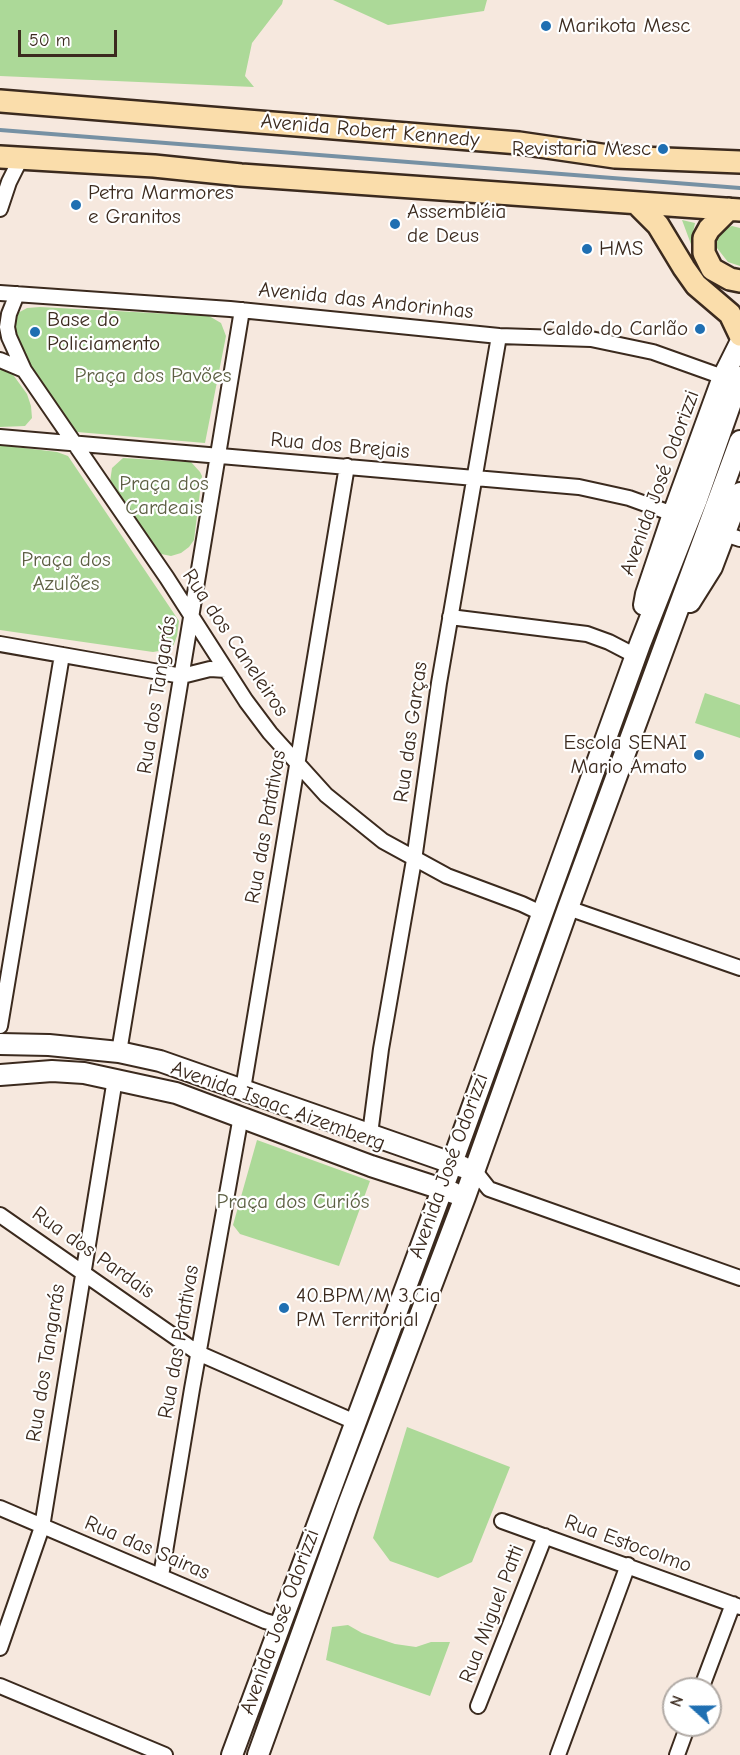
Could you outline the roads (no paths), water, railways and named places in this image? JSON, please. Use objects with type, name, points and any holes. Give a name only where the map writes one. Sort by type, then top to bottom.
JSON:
[{"type":"main road","name":"Avenida Robert Kennedy","points":[[0,102],[519,143],[615,157],[740,162]]},
{"type":"main road","points":[[0,157],[154,166],[241,175],[734,210]]},
{"type":"main road","points":[[636,203],[658,225],[696,285],[730,314],[740,335]]},
{"type":"main road","points":[[734,210],[709,229],[704,238],[704,253],[712,269],[730,279],[740,281]]},
{"type":"main road","name":"Avenida José Odorizzi","points":[[232,1755],[452,1163],[638,650],[697,499],[740,343]]},
{"type":"main road","name":"Avenida José Odorizzi","points":[[638,650],[646,594],[673,514],[731,377]]},
{"type":"main road","name":"Avenida José Odorizzi","points":[[258,1755],[348,1505],[465,1197],[568,908],[740,441]]},
{"type":"main road","name":"Avenida José Odorizzi","points":[[672,627],[702,586],[733,537],[740,493]]},
{"type":"main road","name":"Avenida Isaac Aizemberg","points":[[0,1044],[49,1045],[119,1052],[160,1061],[474,1170]]},
{"type":"main road","name":"Avenida Isaac Aizemberg","points":[[0,1075],[52,1071],[84,1073],[176,1093],[371,1166],[465,1197]]},
{"type":"street","points":[[0,209],[9,182],[21,158]]},
{"type":"street","name":"Avenida das Andorinhas","points":[[0,293],[242,310],[499,336],[561,337],[599,341],[653,352],[731,377]]},
{"type":"street","name":"Rua dos Caneleiros","points":[[16,294],[9,314],[9,337],[24,370],[270,733],[326,795],[383,841],[447,876],[541,913]]},
{"type":"street","name":"Rua dos Tangarás","points":[[119,1052],[242,310]]},
{"type":"street","name":"Rua das Garças","points":[[370,1134],[381,1049],[414,860],[450,617],[499,336]]},
{"type":"street","points":[[0,360],[24,370]]},
{"type":"street","name":"Rua dos Brejais","points":[[0,437],[579,487],[629,498],[673,514]]},
{"type":"street","name":"Rua das Patativas","points":[[243,1089],[347,466]]},
{"type":"street","points":[[450,617],[587,634],[638,650]]},
{"type":"street","points":[[0,645],[182,676],[210,669],[226,670]]},
{"type":"street","points":[[0,1026],[62,655]]},
{"type":"street","points":[[568,908],[740,968]]},
{"type":"street","name":"Rua dos Tangarás","points":[[0,1648],[42,1527],[82,1270],[115,1079]]},
{"type":"street","name":"Rua das Patativas","points":[[161,1576],[241,1116]]},
{"type":"street","points":[[474,1170],[489,1190],[740,1278]]},
{"type":"street","points":[[465,1197],[489,1190]]},
{"type":"street","name":"Rua dos Pardais","points":[[0,1215],[198,1353],[355,1422]]},
{"type":"street","name":"Rua das Sairas","points":[[0,1508],[279,1625]]},
{"type":"street","name":"Rua Estocolmo","points":[[502,1521],[736,1605]]},
{"type":"street","name":"Rua Miguel Patti","points":[[478,1706],[545,1536]]},
{"type":"street","points":[[558,1755],[628,1565]]},
{"type":"street","points":[[706,1677],[736,1605]]},
{"type":"street","points":[[0,1686],[165,1755]]},
{"type":"street","points":[[677,1755],[684,1737]]},
{"type":"waterway","points":[[0,130],[740,188]]},
{"type":"place","name":"Marikota Mesc","points":[[546,26]]},
{"type":"place","name":"Revistaria Mesc","points":[[663,149]]},
{"type":"place","name":"Petra Marmores e Granitos","points":[[76,205]]},
{"type":"place","name":"Assembléia de Deus","points":[[395,224]]},
{"type":"place","name":"HMS","points":[[587,249]]},
{"type":"place","name":"Caldo do Carlão","points":[[700,329]]},
{"type":"place","name":"Base do Policiamento","points":[[35,332]]},
{"type":"place","name":"Escola SENAI Mario Amato","points":[[699,755]]},
{"type":"place","name":"40.BPM/M 3.Cia PM Territorial","points":[[284,1308]]},
{"type":"park label","name":"Praça dos Pavões","points":[[153,376]]},
{"type":"park label","name":"Praça dos Cardeais","points":[[164,496]]},
{"type":"park label","name":"Praça dos Azulões","points":[[66,572]]},
{"type":"park label","name":"Praça dos Curiós","points":[[293,1202]]}]
